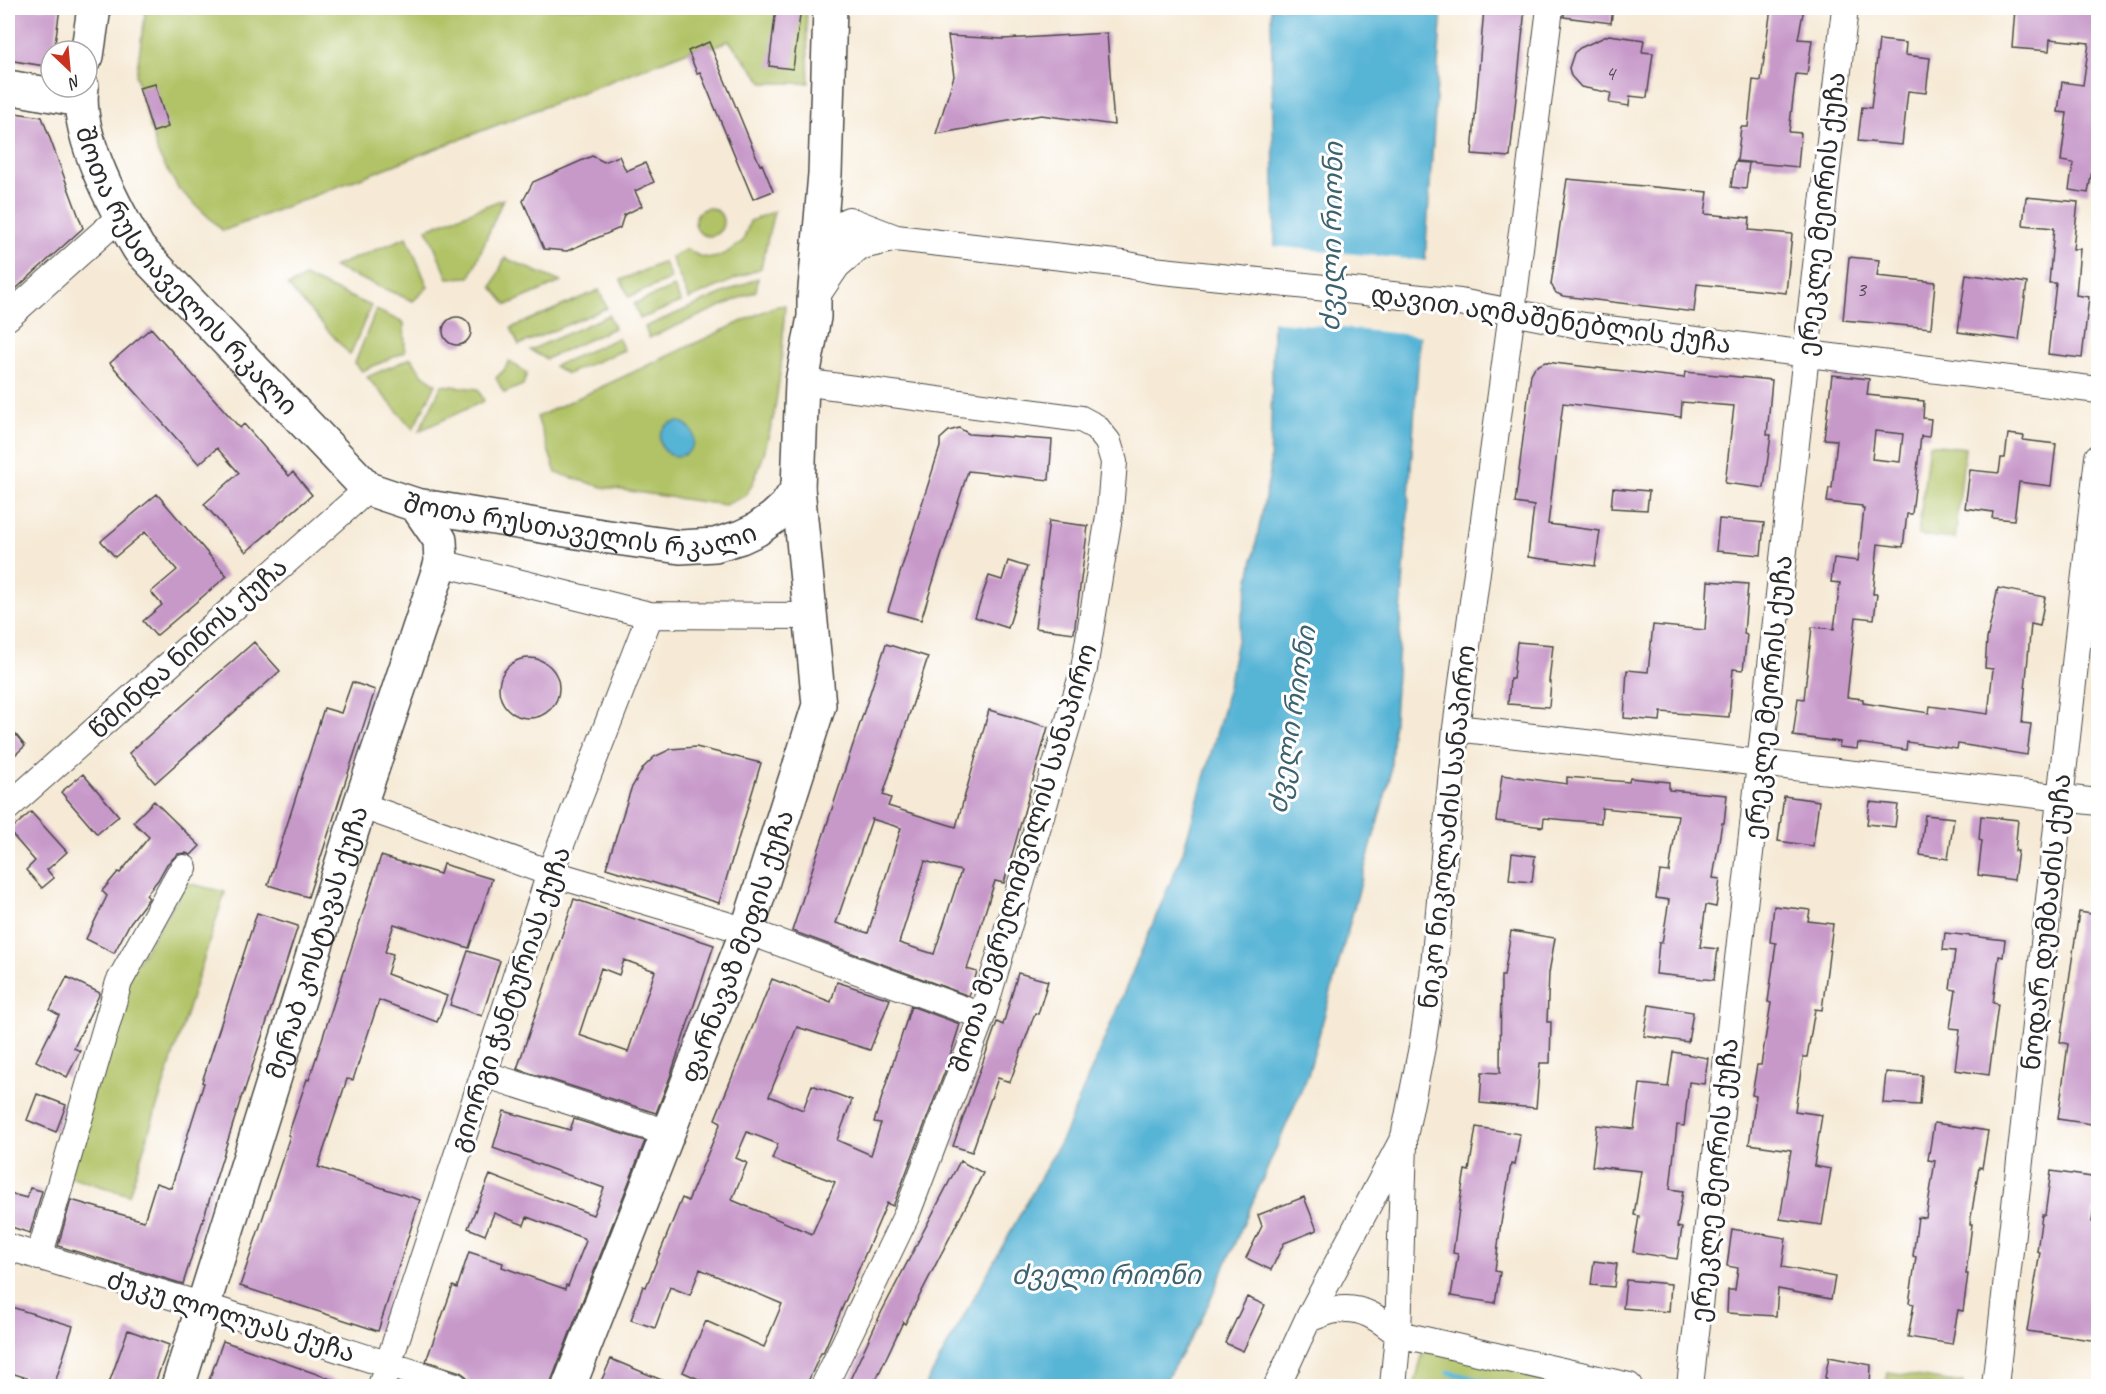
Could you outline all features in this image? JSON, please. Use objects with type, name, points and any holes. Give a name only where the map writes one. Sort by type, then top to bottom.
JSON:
[{"type":"main road","points":[[89,39],[94,8]]},
{"type":"main road","points":[[798,488],[802,382],[814,317],[825,174],[830,8]]},
{"type":"main road","points":[[8,87],[39,90]]},
{"type":"main road","name":"შოთა რუსთაველის რკალი","points":[[82,99],[89,143],[120,217],[139,249],[368,489],[416,506],[680,547],[715,544],[756,530],[786,506],[798,488]]},
{"type":"main road","name":"ფარნავაზ მეფის ქუჩა","points":[[569,1386],[747,931],[819,705],[798,488]]},
{"type":"main road","name":"მერაბ კოსტავას ქუჩა","points":[[178,1386],[360,805],[441,563],[440,540],[416,506]]},
{"type":"street","name":"ნიკო ნიკოლაძის სანაპირო","points":[[1282,1382],[1308,1319],[1404,1137],[1422,1047],[1433,976],[1456,728],[1550,8]]},
{"type":"street","name":"ერეკლე მეორის ქუჩა","points":[[1690,1386],[1845,8]]},
{"type":"street","points":[[825,174],[858,235]]},
{"type":"street","points":[[8,317],[120,217]]},
{"type":"street","name":"დავით აღმაშენებლის ქუჩა","points":[[814,300],[858,235],[1112,263],[1153,270],[1460,302],[1584,326],[2098,390]]},
{"type":"street","name":"შოთა მეგრელიშვილის სანაპირო","points":[[802,382],[1081,419],[1096,427],[1108,442],[1114,462],[1110,510],[1084,669],[982,1016],[906,1216],[824,1386]]},
{"type":"street","name":"ნოდარ დუმბაძის ქუჩა","points":[[1995,1386],[2098,457]]},
{"type":"street","name":"წმინდა ნინოს ქუჩა","points":[[8,807],[368,489]]},
{"type":"street","points":[[441,563],[650,615],[811,616]]},
{"type":"street","name":"გიორგი ჭანტურიას ქუჩა","points":[[385,1376],[550,873],[650,615]]},
{"type":"street","points":[[1456,728],[2098,802]]},
{"type":"street","points":[[360,805],[550,873],[747,931],[982,1016]]},
{"type":"street","points":[[39,1257],[119,982],[184,868]]},
{"type":"street","points":[[484,1074],[668,1133]]},
{"type":"street","points":[[1393,1386],[1398,1334],[1404,1137]]},
{"type":"street","name":"ძუკუ ლოლუას ქუჩა","points":[[8,1247],[204,1306],[385,1376],[455,1386]]},
{"type":"street","points":[[1308,1319],[1337,1309],[1359,1310],[1379,1318],[1398,1334],[1629,1386]]},
{"type":"green space","points":[[146,8],[806,8],[809,83],[764,83],[729,41],[713,47],[709,43],[223,231],[178,188],[158,154],[136,76]]},
{"type":"green space","points":[[503,199],[470,277],[448,278],[427,229]]},
{"type":"green space","points":[[709,208],[719,212],[723,222],[719,232],[709,236],[699,232],[695,222],[699,212]]},
{"type":"green space","points":[[774,211],[761,268],[689,299],[671,257],[687,249],[701,257],[714,258],[726,253],[743,241],[750,221]]},
{"type":"green space","points":[[407,237],[428,287],[413,301],[333,267]]},
{"type":"green space","points":[[505,258],[561,282],[507,305],[492,287]]},
{"type":"green space","points":[[664,262],[671,279],[629,297],[621,280]]},
{"type":"green space","points":[[305,277],[371,306],[350,355],[288,286]]},
{"type":"green space","points":[[758,278],[756,291],[649,338],[645,327]]},
{"type":"green space","points":[[674,287],[681,302],[640,319],[634,304]]},
{"type":"green space","points":[[599,290],[607,308],[519,345],[511,328]]},
{"type":"green space","points":[[785,305],[781,367],[774,415],[763,457],[745,496],[725,505],[602,487],[556,473],[537,417],[773,307]]},
{"type":"green space","points":[[376,310],[404,323],[405,352],[362,371],[355,363]]},
{"type":"green space","points":[[609,315],[614,328],[546,359],[530,350]]},
{"type":"green space","points":[[618,338],[624,350],[567,374],[554,366]]},
{"type":"green space","points":[[411,358],[423,375],[436,384],[413,429],[367,377]]},
{"type":"green space","points":[[509,361],[527,373],[523,385],[504,393],[496,378]]},
{"type":"green space","points":[[442,385],[478,389],[484,401],[419,431]]},
{"type":"green space","points":[[1929,444],[1965,448],[1955,539],[1918,535]]},
{"type":"green space","points":[[187,883],[225,892],[129,1195],[68,1176],[124,983]]},
{"type":"green space","points":[[1425,1345],[1610,1386],[1414,1386]]},
{"type":"green space","points":[[1888,1372],[1963,1383],[1962,1386],[1886,1386]]},
{"type":"water","name":"ძველი რიონი","points":[[1271,8],[1442,8],[1390,777],[1308,1075],[1200,1323],[1162,1386],[925,1386],[1064,1135],[1183,852],[1224,707],[1270,472],[1275,236]]},
{"type":"water","points":[[677,422],[689,427],[694,439],[689,451],[677,456],[665,451],[660,439],[665,427]]},
{"type":"pier","points":[[1272,246],[1428,261],[1423,336],[1270,321]]},
{"type":"building","points":[[8,8],[60,8],[56,39],[39,39],[39,65],[8,60]]},
{"type":"building","points":[[776,8],[801,8],[793,69],[769,66]]},
{"type":"building","points":[[1484,8],[1525,8],[1510,157],[1472,154]]},
{"type":"building","points":[[1565,8],[1613,8],[1611,23],[1564,17]]},
{"type":"building","points":[[1771,8],[1804,8],[1798,39],[1812,40],[1807,75],[1796,74],[1789,132],[1801,133],[1798,167],[1737,161],[1741,127],[1748,127],[1753,80],[1761,81]]},
{"type":"building","points":[[2015,8],[2098,8],[2098,165],[2093,165],[2088,193],[2069,190],[2073,163],[2061,161],[2067,113],[2058,112],[2062,82],[2083,85],[2089,43],[2050,39],[2049,51],[2012,48]]},
{"type":"building","points":[[1107,33],[1114,125],[1041,115],[936,134],[954,76],[948,36],[1003,39]]},
{"type":"building","points":[[1609,35],[1644,40],[1642,52],[1653,53],[1647,98],[1630,96],[1629,106],[1609,103],[1611,93],[1581,87],[1571,76],[1569,68],[1574,53]]},
{"type":"building","points":[[1879,40],[1906,43],[1905,55],[1930,58],[1926,93],[1908,91],[1902,145],[1858,141],[1862,107],[1871,108]]},
{"type":"building","points":[[709,42],[773,191],[753,199],[700,72],[697,73],[688,51]]},
{"type":"building","points":[[155,84],[168,127],[153,132],[139,88]]},
{"type":"building","points":[[8,112],[42,117],[83,228],[8,296],[8,243],[15,236],[8,215]]},
{"type":"building","points":[[592,156],[604,162],[619,156],[626,171],[645,163],[654,182],[635,191],[642,206],[624,215],[620,228],[567,251],[544,249],[523,201],[533,182]]},
{"type":"building","points":[[1735,162],[1749,163],[1746,189],[1731,187]]},
{"type":"building","points":[[1567,179],[1708,192],[1705,214],[1750,218],[1749,230],[1792,234],[1786,293],[1697,284],[1694,312],[1563,296],[1556,293],[1551,284]]},
{"type":"building","points":[[2026,197],[2078,202],[2073,249],[2080,249],[2076,295],[2089,297],[2082,358],[2048,354],[2056,283],[2049,283],[2054,228],[2023,225]]},
{"type":"building","points":[[1849,257],[1879,260],[1877,276],[1935,282],[1931,328],[1843,320]]},
{"type":"building","points":[[1966,274],[2027,283],[2019,340],[1958,332]]},
{"type":"building","points":[[457,317],[467,321],[471,331],[467,341],[457,345],[447,341],[443,331],[447,321]]},
{"type":"building","points":[[151,328],[240,428],[244,424],[289,476],[293,472],[312,495],[246,552],[204,504],[239,473],[217,448],[199,464],[110,363]]},
{"type":"building","points":[[1545,362],[1684,378],[1685,372],[1772,380],[1767,435],[1771,435],[1764,488],[1725,483],[1734,406],[1682,402],[1681,417],[1563,403],[1548,524],[1600,531],[1595,566],[1528,557],[1534,506],[1515,503],[1531,374],[1535,367]]},
{"type":"building","points":[[1832,375],[1869,379],[1867,395],[1924,401],[1923,418],[1931,419],[1929,437],[1921,436],[1912,514],[1907,514],[1903,547],[1878,544],[1873,594],[1877,594],[1874,619],[1856,617],[1847,697],[1863,699],[1863,703],[1929,713],[1930,706],[1988,714],[1993,669],[1985,668],[1987,639],[1998,588],[2045,597],[2040,626],[2031,624],[2022,723],[2031,724],[2027,755],[1958,744],[1957,749],[1907,742],[1906,750],[1858,743],[1857,749],[1839,747],[1840,742],[1793,736],[1798,698],[1804,699],[1812,627],[1834,629],[1840,583],[1831,582],[1834,558],[1858,561],[1864,509],[1862,506],[1827,502],[1829,488],[1832,488],[1837,440],[1824,439]],"holes":[[[1875,431],[1903,434],[1900,462],[1872,459]]]},
{"type":"building","points":[[959,428],[969,434],[1052,440],[1049,480],[968,471],[921,620],[888,611],[940,447],[940,439],[949,431]]},
{"type":"building","points":[[2008,434],[2024,436],[2023,440],[2056,444],[2051,486],[2019,482],[2014,520],[1992,518],[1993,512],[1965,508],[1970,470],[1999,473],[2001,458],[2005,458]]},
{"type":"building","points":[[1613,488],[1649,491],[1647,510],[1611,508]]},
{"type":"building","points":[[157,494],[227,576],[156,636],[143,621],[162,605],[151,592],[177,570],[145,532],[115,557],[101,541]]},
{"type":"building","points":[[1719,519],[1764,523],[1761,555],[1716,551]]},
{"type":"building","points":[[1049,521],[1088,526],[1074,633],[1035,628]]},
{"type":"building","points":[[1008,561],[1027,567],[1008,628],[975,617],[989,576],[1002,580]]},
{"type":"building","points":[[1708,581],[1748,584],[1744,634],[1747,635],[1743,670],[1733,669],[1729,717],[1661,712],[1660,721],[1624,718],[1627,670],[1648,672],[1653,625],[1705,630]]},
{"type":"building","points":[[254,642],[280,671],[155,783],[129,753]]},
{"type":"building","points":[[1517,642],[1553,645],[1549,707],[1508,704]]},
{"type":"building","points":[[886,644],[928,657],[883,795],[891,798],[888,806],[956,827],[989,710],[1048,727],[1004,883],[995,881],[967,969],[977,972],[969,996],[792,931]],"holes":[[[872,819],[901,828],[868,933],[836,923]],[[925,861],[961,871],[934,954],[899,943]]]},
{"type":"building","points":[[523,658],[535,658],[546,663],[554,671],[559,688],[557,700],[546,713],[535,718],[523,718],[512,713],[504,705],[499,694],[499,682],[504,671],[512,663]]},
{"type":"building","points":[[352,682],[375,690],[308,897],[268,885],[324,708],[341,713]]},
{"type":"building","points":[[8,725],[25,746],[8,761]]},
{"type":"building","points":[[696,747],[761,763],[719,903],[606,868],[631,789],[643,768],[654,757],[671,749]]},
{"type":"building","points":[[83,774],[119,816],[97,834],[61,792]]},
{"type":"building","points":[[1502,775],[1567,784],[1567,777],[1629,782],[1630,778],[1669,782],[1669,790],[1727,795],[1713,878],[1720,879],[1716,907],[1706,905],[1700,947],[1718,949],[1714,980],[1656,974],[1659,942],[1662,943],[1669,900],[1656,898],[1660,871],[1669,872],[1678,815],[1602,808],[1601,823],[1544,818],[1543,827],[1496,821]]},
{"type":"building","points":[[1784,796],[1819,801],[1813,846],[1778,841]]},
{"type":"building","points":[[154,801],[200,846],[191,855],[178,854],[167,864],[146,895],[149,898],[130,923],[114,953],[86,939],[107,896],[102,891],[149,837],[133,822]]},
{"type":"building","points":[[1870,802],[1898,805],[1895,827],[1867,824]]},
{"type":"building","points":[[31,812],[67,852],[47,870],[54,878],[42,888],[26,870],[35,861],[9,831]]},
{"type":"building","points":[[1925,815],[1954,818],[1948,859],[1920,855]]},
{"type":"building","points":[[1981,816],[2018,820],[2015,851],[2018,851],[2014,880],[1978,875],[1982,841],[1979,840]]},
{"type":"building","points":[[1512,853],[1535,856],[1532,882],[1509,880]]},
{"type":"building","points":[[381,856],[440,874],[443,864],[492,879],[469,948],[394,924],[385,952],[393,954],[387,974],[447,996],[437,1022],[379,1000],[353,1080],[347,1079],[318,1167],[420,1200],[378,1331],[240,1286]]},
{"type":"building","points":[[574,899],[714,945],[656,1113],[517,1069]],"holes":[[[624,960],[655,971],[628,1052],[579,1035],[601,968],[619,975]]]},
{"type":"building","points":[[1774,906],[1810,910],[1808,921],[1833,924],[1822,1010],[1815,1009],[1807,1057],[1803,1057],[1795,1111],[1822,1115],[1814,1166],[1831,1169],[1822,1225],[1780,1219],[1791,1150],[1749,1144],[1756,1096],[1752,1095],[1757,1065],[1761,1065],[1771,1003],[1768,1002],[1776,943],[1770,942]]},
{"type":"building","points":[[2079,912],[2098,915],[2098,1125],[2058,1119],[2068,1044],[2060,1042]]},
{"type":"building","points":[[257,913],[298,926],[183,1284],[58,1246],[71,1200],[144,1221],[156,1183],[171,1188],[204,1083],[202,1082]]},
{"type":"building","points":[[1511,931],[1555,938],[1549,973],[1547,1022],[1551,1022],[1550,1063],[1540,1063],[1536,1108],[1480,1103],[1482,1072],[1500,1073],[1501,976],[1504,976]]},
{"type":"building","points":[[1945,933],[2005,940],[2003,957],[1999,956],[1993,1003],[1998,1004],[1989,1075],[1955,1070],[1960,1029],[1950,1028],[1956,990],[1950,989],[1955,951],[1943,950]]},
{"type":"building","points":[[468,951],[500,961],[482,1016],[450,1005]]},
{"type":"building","points":[[1018,973],[1048,981],[1038,1014],[1035,1013],[1010,1082],[998,1078],[972,1152],[953,1146],[997,1022],[1003,1025]]},
{"type":"building","points":[[67,977],[100,993],[74,1048],[80,1051],[67,1077],[36,1061],[59,1015],[50,1010]]},
{"type":"building","points":[[772,979],[831,1002],[837,982],[890,999],[870,1050],[797,1027],[769,1096],[803,1110],[812,1085],[852,1100],[837,1140],[871,1155],[881,1123],[874,1122],[911,1006],[960,1024],[947,1066],[893,1206],[887,1203],[823,1353],[806,1386],[714,1386],[683,1372],[706,1321],[764,1347],[782,1304],[700,1269],[690,1295],[670,1287],[655,1328],[631,1320],[643,1286],[646,1287],[682,1198],[688,1201],[721,1122],[715,1119]],"holes":[[[747,1132],[778,1144],[772,1159],[835,1182],[812,1234],[732,1200],[747,1163],[736,1158]]]},
{"type":"building","points":[[1649,1005],[1693,1012],[1688,1042],[1644,1036]]},
{"type":"building","points":[[1673,1052],[1708,1058],[1704,1084],[1689,1082],[1684,1126],[1677,1125],[1670,1189],[1683,1191],[1677,1227],[1682,1228],[1677,1259],[1633,1252],[1639,1216],[1634,1215],[1641,1171],[1592,1166],[1597,1125],[1634,1129],[1640,1084],[1668,1087]]},
{"type":"building","points":[[1886,1072],[1922,1075],[1920,1105],[1883,1103]]},
{"type":"building","points":[[37,1094],[66,1105],[56,1132],[27,1120]]},
{"type":"building","points":[[504,1111],[570,1130],[574,1119],[645,1141],[551,1386],[480,1386],[470,1383],[460,1372],[426,1361],[453,1286],[457,1288],[469,1252],[503,1263],[502,1267],[565,1289],[586,1241],[527,1217],[524,1225],[494,1213],[485,1235],[468,1228],[490,1175],[593,1215],[604,1188],[493,1148]]},
{"type":"building","points":[[1934,1123],[1988,1131],[1982,1168],[1979,1167],[1970,1224],[1972,1224],[1966,1274],[1968,1274],[1963,1311],[1958,1310],[1952,1344],[1908,1337],[1914,1304],[1909,1303],[1916,1257],[1913,1256],[1918,1217],[1926,1218],[1935,1161],[1928,1160]]},
{"type":"building","points":[[1476,1127],[1520,1134],[1515,1165],[1511,1164],[1500,1229],[1495,1271],[1500,1272],[1495,1303],[1451,1296],[1458,1254],[1453,1253],[1460,1201],[1465,1170],[1469,1171]]},
{"type":"building","points":[[960,1161],[983,1173],[905,1324],[903,1322],[873,1386],[847,1386],[882,1311]]},
{"type":"building","points":[[2051,1171],[2098,1178],[2092,1222],[2098,1223],[2098,1341],[2027,1331],[2040,1252],[2037,1251],[2042,1215],[2045,1215]]},
{"type":"building","points":[[30,1188],[42,1191],[30,1233],[8,1226],[8,1193],[27,1198]]},
{"type":"building","points":[[1304,1197],[1317,1230],[1284,1243],[1271,1270],[1246,1258],[1262,1226],[1258,1215]]},
{"type":"building","points":[[1732,1229],[1786,1238],[1782,1267],[1835,1277],[1831,1299],[1778,1289],[1776,1316],[1727,1313],[1728,1290],[1735,1290],[1738,1268],[1727,1266]]},
{"type":"building","points":[[1594,1261],[1617,1264],[1614,1287],[1591,1285]]},
{"type":"building","points":[[1626,1280],[1671,1284],[1669,1312],[1623,1308]]},
{"type":"building","points":[[1247,1297],[1265,1305],[1243,1351],[1225,1343]]},
{"type":"building","points":[[8,1306],[73,1326],[54,1386],[24,1386],[27,1378],[8,1372]]},
{"type":"building","points":[[128,1330],[169,1345],[154,1386],[108,1386]]},
{"type":"building","points":[[223,1341],[345,1384],[344,1386],[207,1386]]},
{"type":"building","points":[[1829,1357],[1871,1365],[1870,1386],[1827,1386],[1825,1377]]},
{"type":"building","points":[[611,1359],[676,1386],[599,1386]]},
{"type":"waterway","points":[[1448,1372],[1505,1386]]}]
